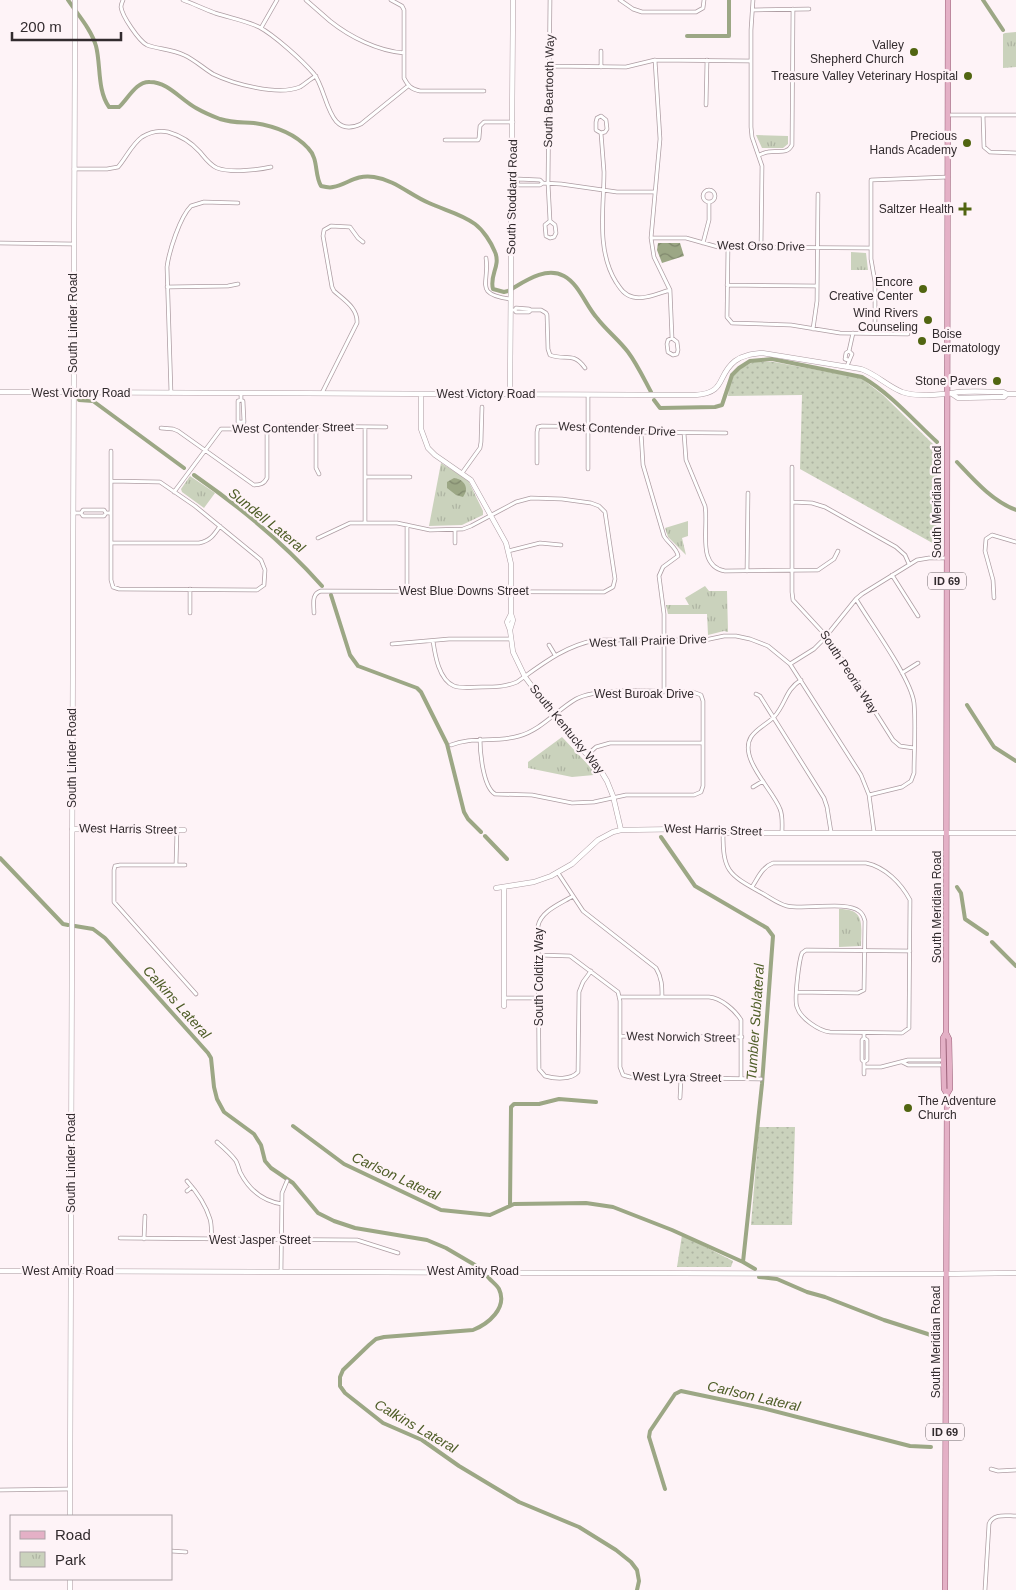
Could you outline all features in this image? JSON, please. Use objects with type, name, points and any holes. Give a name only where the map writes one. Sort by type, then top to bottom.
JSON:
[{"type":"main road","name":"South Meridian Road","points":[[947,1093],[944,1089],[943,1038],[946,1034],[947,835],[948,0]]},
{"type":"main road","name":"South Meridian Road","points":[[945,1590],[947,1093],[950,1088],[949,1038],[946,1034]]},
{"type":"street","name":"South Linder Road","points":[[70,1515],[75,0]]},
{"type":"street","points":[[123,0],[121,6],[123,13],[142,42],[187,56],[208,71],[223,78],[260,88],[277,89],[299,87],[316,76]]},
{"type":"street","points":[[183,0],[216,13],[241,19],[260,28],[282,45],[316,76],[332,114],[339,124],[347,128],[361,124],[408,86]]},
{"type":"street","points":[[260,28],[277,0]]},
{"type":"street","points":[[306,0],[329,20],[350,34],[392,52],[404,53]]},
{"type":"street","points":[[391,0],[402,6],[404,10],[404,78],[412,90],[484,92]]},
{"type":"street","name":"South Stoddard Road","points":[[510,394],[513,310],[510,296],[515,182],[513,0]]},
{"type":"street","name":"South Beartooth Way","points":[[550,0],[548,66],[548,183],[550,221]]},
{"type":"street","points":[[620,0],[633,9],[642,12],[696,12],[701,10],[704,0]]},
{"type":"street","points":[[753,0],[751,132],[762,166],[761,247]]},
{"type":"street","points":[[760,155],[768,152],[785,151],[790,149],[792,145],[793,9]]},
{"type":"street","points":[[753,10],[809,9]]},
{"type":"street","points":[[601,51],[601,66]]},
{"type":"street","points":[[548,66],[626,66],[655,60],[751,60]]},
{"type":"street","points":[[655,60],[660,139],[652,238],[654,257],[670,290],[672,338],[677,342],[678,350],[677,354],[673,355],[668,352],[667,344],[668,340],[672,338]]},
{"type":"street","points":[[706,105],[707,60]]},
{"type":"street","points":[[948,115],[1016,115]]},
{"type":"street","points":[[983,115],[983,145],[988,151],[1016,153]]},
{"type":"street","points":[[601,134],[607,129],[606,120],[601,116],[597,118],[596,130],[601,134],[604,171],[602,215],[607,264],[621,289],[628,296],[637,298],[670,290]]},
{"type":"street","points":[[445,140],[478,140],[480,126],[484,122],[513,122]]},
{"type":"street","points":[[73,169],[107,169],[118,167],[140,138],[154,132],[164,131],[180,135],[216,168],[226,170],[271,167]]},
{"type":"street","points":[[875,333],[875,282],[870,259],[871,180],[948,177]]},
{"type":"street","points":[[515,182],[519,185],[548,183],[603,191],[655,192]]},
{"type":"street","points":[[708,188],[712,190],[714,196],[713,202],[709,204],[704,200],[704,192],[708,188]]},
{"type":"street","points":[[813,329],[817,286],[818,194]]},
{"type":"street","points":[[171,393],[167,287],[168,259],[187,210],[196,203],[238,203]]},
{"type":"street","points":[[703,243],[709,220],[709,204]]},
{"type":"street","points":[[550,221],[555,225],[556,233],[554,237],[550,238],[546,236],[545,224],[550,221]]},
{"type":"street","points":[[322,394],[358,318],[355,310],[332,287],[323,236],[324,230],[331,226],[350,227],[363,242]]},
{"type":"street","name":"West Orso Drive","points":[[652,238],[686,238],[718,247],[871,248]]},
{"type":"street","points":[[0,243],[73,244]]},
{"type":"street","points":[[728,247],[727,317],[729,322],[734,324],[784,325],[852,334],[908,334]]},
{"type":"street","points":[[486,258],[488,268],[485,279],[486,288],[490,294],[498,297],[510,296]]},
{"type":"street","points":[[167,287],[228,286],[238,284]]},
{"type":"street","points":[[727,285],[817,286]]},
{"type":"street","points":[[513,310],[516,312],[544,311],[547,315],[548,349],[550,355],[578,359],[585,368]]},
{"type":"street","points":[[848,363],[851,360],[852,354],[850,351],[852,334]]},
{"type":"street","name":"West Victory Road","points":[[0,392],[705,395],[716,389],[728,368],[735,362],[746,356],[762,353],[848,363],[870,372],[894,388],[909,394],[949,395],[958,398],[1004,398],[1007,394],[1016,394]]},
{"type":"street","points":[[241,394],[241,400],[238,400],[238,422],[241,422],[241,428]]},
{"type":"street","name":"South Kentucky Way","points":[[421,394],[421,429],[424,440],[435,456],[472,480],[504,539],[510,564],[511,614],[513,620],[510,630],[511,639],[513,652],[524,677],[572,739],[603,774],[613,796],[621,830]]},
{"type":"street","points":[[588,395],[588,469]]},
{"type":"street","points":[[462,473],[480,448],[482,407]]},
{"type":"street","name":"West Contender Street","points":[[204,450],[221,429],[267,429],[288,426],[386,427]]},
{"type":"street","name":"West Contender Drive","points":[[537,463],[538,427],[542,426],[608,427],[624,432],[726,433]]},
{"type":"street","points":[[316,427],[316,468],[319,474]]},
{"type":"street","points":[[365,427],[365,523]]},
{"type":"street","points":[[161,428],[172,429],[178,432],[254,485],[261,484],[267,478],[267,429]]},
{"type":"street","points":[[641,432],[643,465],[664,536],[667,542],[676,550],[678,556],[663,568],[659,576],[664,614],[664,692]]},
{"type":"street","points":[[684,432],[686,460],[705,506],[706,554],[713,565],[722,570],[818,570],[834,559],[838,551]]},
{"type":"street","points":[[174,492],[204,450]]},
{"type":"street","points":[[111,451],[111,481],[111,513],[111,543],[111,580],[113,586],[119,589],[257,590],[265,583],[265,570],[261,560],[220,526],[165,485],[155,481],[111,481]]},
{"type":"street","name":"South Peoria Way","points":[[792,467],[792,592],[794,600],[826,636],[893,740],[900,746],[914,748]]},
{"type":"street","points":[[366,477],[410,477]]},
{"type":"street","points":[[747,571],[748,493]]},
{"type":"street","name":"West Blue Downs Street","points":[[314,613],[314,598],[316,593],[321,591],[604,592],[613,587],[615,579],[606,516],[599,506],[562,499],[531,498],[516,502],[491,515]]},
{"type":"street","points":[[792,502],[812,503],[824,507],[896,547],[905,555],[909,564]]},
{"type":"street","points":[[73,512],[104,510],[106,513],[111,513]]},
{"type":"street","points":[[318,538],[347,523],[397,523],[424,530],[455,530],[471,526],[491,515]]},
{"type":"street","points":[[111,543],[206,542],[220,526]]},
{"type":"street","points":[[407,526],[407,591]]},
{"type":"street","points":[[455,530],[455,543]]},
{"type":"street","points":[[994,598],[993,580],[985,551],[985,542],[988,536],[996,535],[1016,542]]},
{"type":"street","points":[[508,551],[540,543],[561,545]]},
{"type":"street","points":[[874,832],[869,795],[861,775],[790,664],[814,649],[856,599],[892,574],[923,558],[947,558]]},
{"type":"street","points":[[892,574],[918,616]]},
{"type":"street","points":[[190,589],[190,613]]},
{"type":"street","points":[[856,599],[902,673],[911,690],[914,703],[914,773],[911,781],[902,787],[869,795]]},
{"type":"street","name":"West Tall Prairie Drive","points":[[433,641],[437,661],[444,676],[450,684],[460,688],[499,687],[517,682],[555,655],[580,643],[598,640],[705,640],[724,636],[742,637],[768,646],[790,664]]},
{"type":"street","points":[[392,644],[511,639]]},
{"type":"street","points":[[550,645],[555,655]]},
{"type":"street","points":[[902,673],[918,663]]},
{"type":"street","points":[[782,832],[780,808],[749,758],[748,745],[753,734],[774,718],[782,707],[790,688],[801,680]]},
{"type":"street","name":"West Buroak Drive","points":[[450,744],[461,741],[520,736],[532,730],[575,700],[596,692],[694,692],[701,695],[703,701],[702,743]]},
{"type":"street","points":[[756,694],[760,696],[824,798],[831,832]]},
{"type":"street","points":[[480,739],[481,759],[488,786],[491,792],[497,794],[532,795],[572,803],[594,802],[613,796],[626,795],[694,795],[701,792],[703,786],[702,743],[610,743],[596,747],[587,755]]},
{"type":"street","points":[[754,787],[763,781]]},
{"type":"street","name":"West Harris Street","points":[[72,828],[184,830]]},
{"type":"street","name":"West Harris Street","points":[[496,888],[534,882],[558,873],[572,864],[598,840],[621,830],[686,829],[723,833],[874,832],[947,835],[1016,834]]},
{"type":"street","points":[[176,864],[177,830]]},
{"type":"street","points":[[723,833],[723,854],[727,867],[735,878],[789,907],[849,907],[861,912],[865,921],[864,990],[858,993],[797,992]]},
{"type":"street","points":[[752,887],[767,865],[866,863],[876,865],[886,871],[910,900],[910,951],[909,1026],[906,1031],[825,1032],[799,1012],[796,1005],[802,953],[806,950],[910,951]]},
{"type":"street","points":[[185,865],[120,864],[115,866],[114,902],[196,994]]},
{"type":"street","points":[[558,873],[583,911],[590,918],[656,968],[662,981],[662,997]]},
{"type":"street","points":[[504,887],[504,1006]]},
{"type":"street","name":"South Colditz Way","points":[[573,896],[543,915],[539,920],[538,1069],[548,1077],[570,1078],[576,1075],[579,1068],[579,992],[582,982],[592,971]]},
{"type":"street","points":[[538,955],[570,956],[614,988],[619,997],[620,1036]]},
{"type":"street","points":[[619,997],[714,997],[741,1020],[741,1078]]},
{"type":"street","points":[[504,998],[538,998]]},
{"type":"street","points":[[864,1033],[862,1040],[864,1074]]},
{"type":"street","name":"West Norwich Street","points":[[620,1036],[742,1037]]},
{"type":"street","name":"West Lyra Street","points":[[620,1036],[620,1067],[623,1075],[630,1077],[761,1078]]},
{"type":"street","points":[[864,1067],[881,1067],[902,1062],[908,1065],[943,1062]]},
{"type":"street","points":[[680,1098],[681,1078]]},
{"type":"street","points":[[217,1142],[236,1162],[247,1184],[258,1195],[271,1202],[282,1204]]},
{"type":"street","points":[[187,1181],[208,1212],[211,1221],[212,1239]]},
{"type":"street","points":[[281,1271],[282,1193],[287,1181]]},
{"type":"street","points":[[187,1191],[192,1186]]},
{"type":"street","points":[[144,1239],[145,1216]]},
{"type":"street","name":"West Jasper Street","points":[[120,1238],[357,1240],[398,1253]]},
{"type":"street","name":"West Amity Road","points":[[0,1270],[1016,1273]]},
{"type":"street","points":[[991,1469],[998,1471],[1016,1470]]},
{"type":"street","points":[[0,1490],[70,1489]]},
{"type":"street","points":[[984,1590],[988,1533],[991,1519],[997,1516],[1016,1516]]},
{"type":"street","points":[[172,1551],[186,1552]]},
{"type":"green space","points":[[1016,32],[1016,67],[1003,68],[1003,34]]},
{"type":"green space","points":[[756,135],[788,136],[788,144],[783,148],[762,148]]},
{"type":"green space","points":[[851,252],[866,253],[868,270],[851,270]]},
{"type":"green space","points":[[753,362],[774,362],[861,378],[883,395],[938,449],[936,545],[800,469],[802,395],[728,396],[730,382],[734,374]]},
{"type":"green space","points":[[441,463],[468,480],[483,511],[483,515],[462,525],[429,526]]},
{"type":"green space","points":[[190,476],[215,493],[204,508],[182,492],[181,489]]},
{"type":"green space","points":[[688,521],[688,536],[682,538],[686,555],[668,537],[665,528]]},
{"type":"green space","points":[[705,586],[709,591],[727,591],[728,632],[724,631],[708,635],[707,614],[668,614],[666,605],[689,605],[685,598]]},
{"type":"green space","points":[[562,737],[593,770],[594,775],[572,777],[528,768],[528,762]]},
{"type":"green space","points":[[839,909],[848,910],[858,915],[861,925],[861,946],[839,947]]},
{"type":"green space","points":[[759,1127],[795,1127],[792,1225],[751,1225]]},
{"type":"green space","points":[[682,1235],[733,1261],[731,1267],[677,1267]]},
{"type":"water","points":[[658,243],[680,243],[684,256],[662,263],[657,250]]},
{"type":"water","points":[[454,478],[461,480],[465,484],[466,490],[463,497],[456,495],[447,488],[447,482]]},
{"type":"waterway","points":[[68,0],[88,28],[94,40],[98,53],[103,93],[109,107],[119,107],[136,87],[141,84],[145,82],[157,83],[169,88],[190,105],[217,118],[269,126],[296,138],[308,148],[314,157],[321,186],[338,186],[356,178],[374,177],[396,184],[429,203],[464,217],[481,230],[495,252],[497,262],[492,279],[493,289],[504,292],[508,291],[542,274],[557,273],[564,276],[574,284],[604,327],[628,352],[651,392]]},
{"type":"waterway","points":[[687,36],[729,36],[729,0]]},
{"type":"waterway","points":[[983,0],[1003,30]]},
{"type":"waterway","points":[[654,400],[660,408],[715,407],[722,405],[732,375],[739,368],[750,361],[772,359],[862,377],[892,399],[937,442]]},
{"type":"waterway","name":"Sundell Lateral","points":[[79,400],[93,401],[184,468]]},
{"type":"waterway","points":[[957,462],[991,496],[1016,510]]},
{"type":"waterway","name":"Sundell Lateral","points":[[194,475],[261,527],[293,555],[322,586]]},
{"type":"waterway","name":"Sundell Lateral","points":[[331,595],[350,655],[358,666],[417,688],[421,692],[447,744],[464,812],[481,832]]},
{"type":"waterway","points":[[967,705],[994,747],[1016,761]]},
{"type":"waterway","name":"Sundell Lateral","points":[[485,836],[507,859]]},
{"type":"waterway","name":"Tumbler Sublateral","points":[[661,837],[695,886],[767,928],[773,936],[762,1084],[743,1262]]},
{"type":"waterway","name":"Calkins Lateral","points":[[0,858],[63,924],[68,925]]},
{"type":"waterway","points":[[957,887],[961,893],[965,919],[987,934]]},
{"type":"waterway","name":"Calkins Lateral","points":[[75,926],[93,929],[105,938],[208,1053],[211,1058],[217,1099],[224,1112],[254,1134],[261,1145],[265,1161],[271,1168],[293,1183],[318,1213],[355,1228],[427,1240],[446,1248],[475,1265]]},
{"type":"waterway","points":[[992,942],[1016,966]]},
{"type":"waterway","name":"Sundell Lateral","points":[[510,1206],[511,1107],[514,1104],[539,1104],[559,1099],[596,1102]]},
{"type":"waterway","name":"Carlson Lateral","points":[[293,1126],[344,1164],[441,1210],[490,1215],[514,1204],[586,1203],[613,1207],[672,1230],[755,1269]]},
{"type":"waterway","name":"Calkins Lateral","points":[[488,1277],[499,1289],[501,1303],[499,1309],[485,1324],[473,1330],[376,1339],[343,1370],[340,1377],[340,1386],[345,1393],[383,1423],[422,1440],[459,1466],[519,1502],[579,1527],[616,1550],[631,1562],[637,1570],[639,1581],[637,1590]]},
{"type":"waterway","name":"Carlson Lateral","points":[[759,1277],[777,1279],[884,1320],[934,1336]]},
{"type":"waterway","name":"Carlson Lateral","points":[[665,1489],[649,1437],[650,1431],[675,1394],[681,1391],[762,1408],[910,1446],[931,1447]]},
{"type":"place","name":"Valley Shepherd Church","points":[[914,52]]},
{"type":"place","name":"Treasure Valley Veterinary Hospital","points":[[968,76]]},
{"type":"place","name":"Precious Hands Academy","points":[[967,143]]},
{"type":"place","name":"Saltzer Health","points":[[965,209]]},
{"type":"place","name":"Encore Creative Center","points":[[923,289]]},
{"type":"place","name":"Wind Rivers Counseling","points":[[928,320]]},
{"type":"place","name":"Boise Dermatology","points":[[922,341]]},
{"type":"place","name":"Stone Pavers","points":[[997,381]]},
{"type":"place","name":"The Adventure Church","points":[[908,1108]]}]
